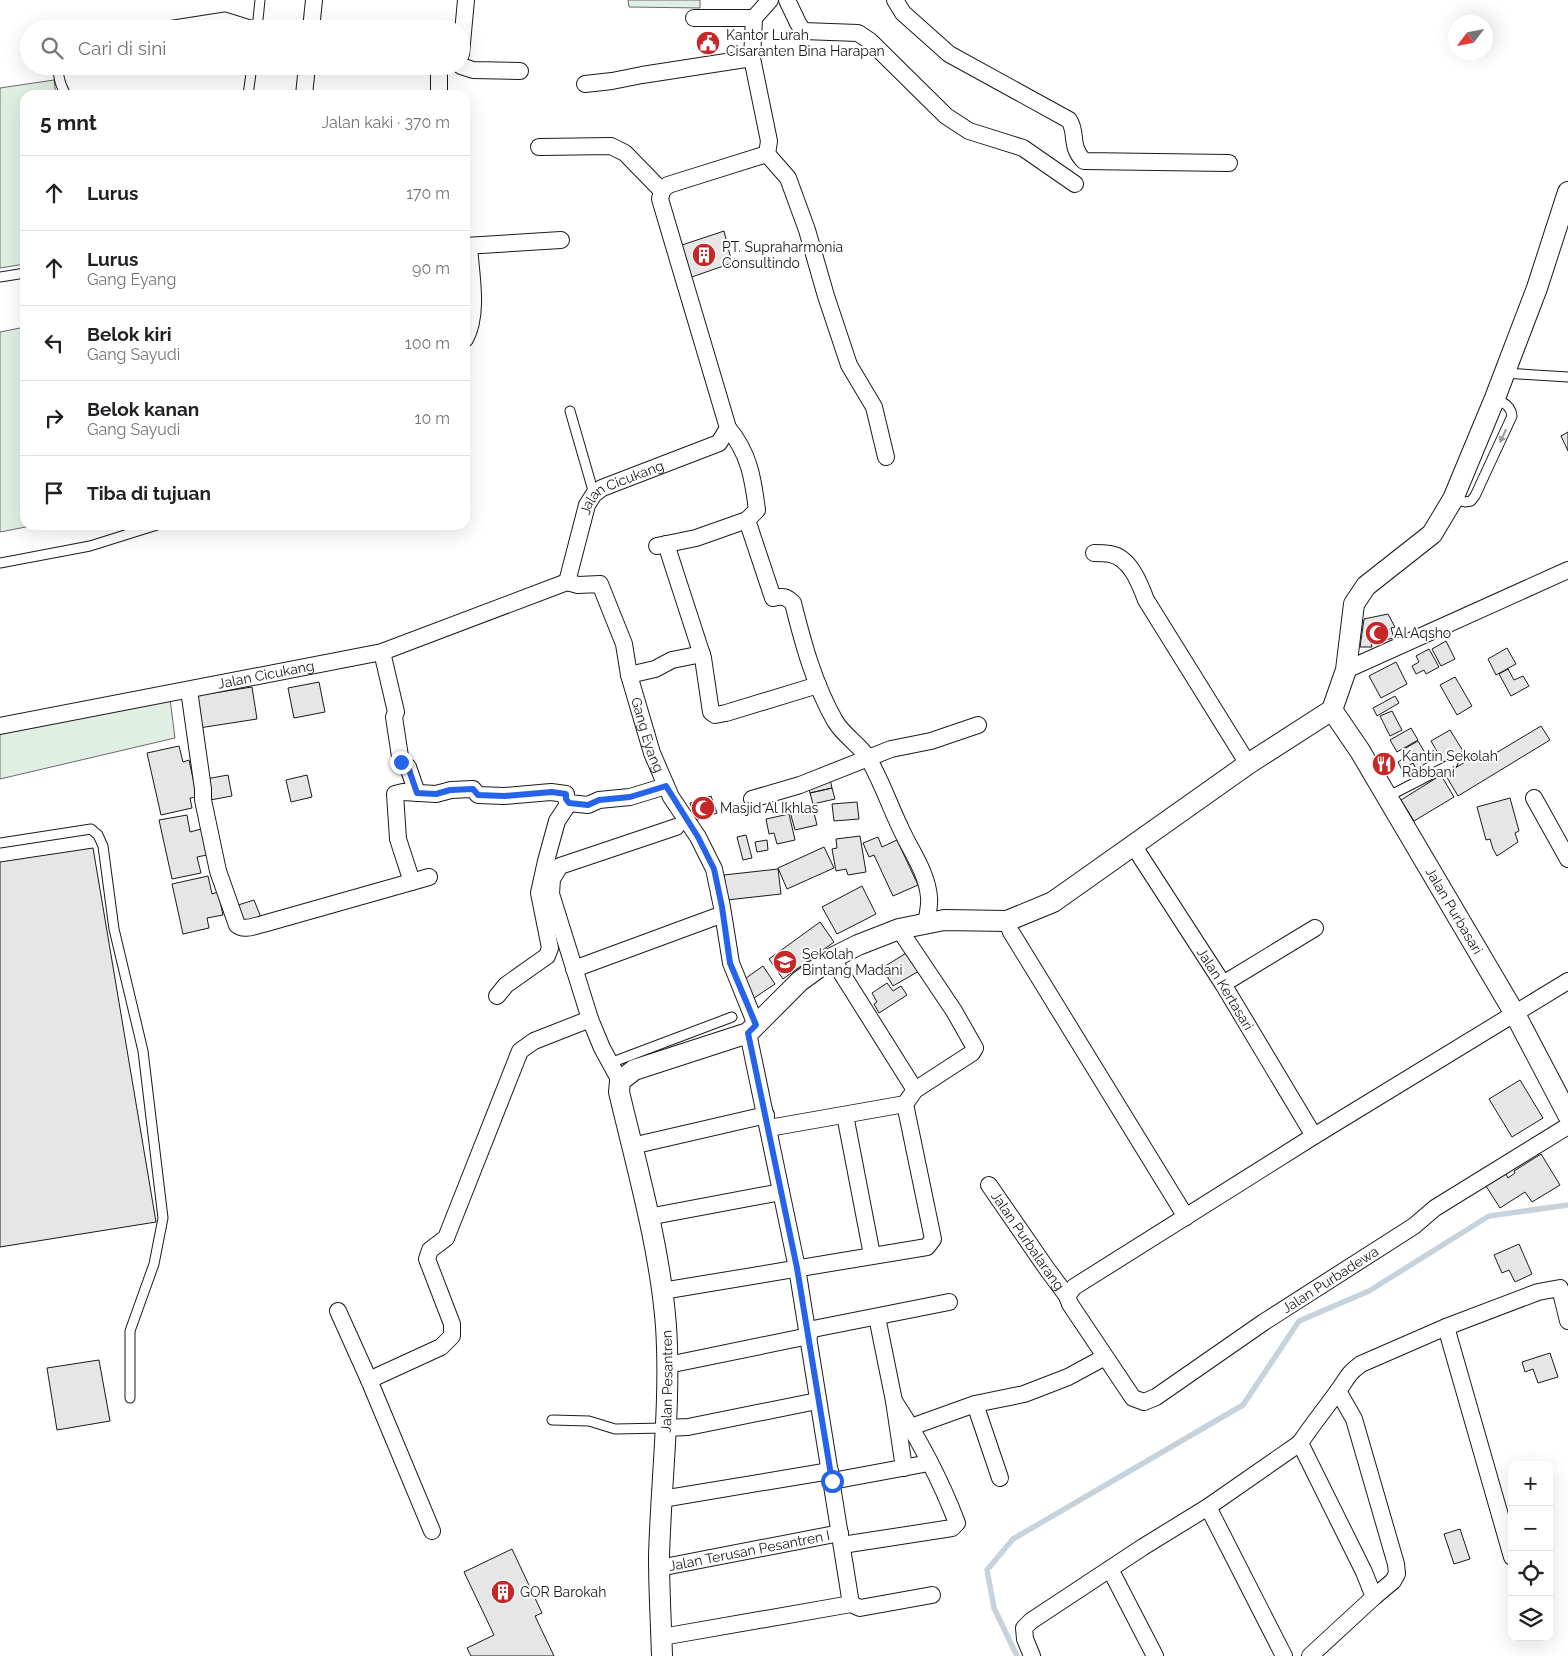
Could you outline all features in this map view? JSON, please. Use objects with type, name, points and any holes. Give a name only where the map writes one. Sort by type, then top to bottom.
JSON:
[{"type":"street","points":[[312,20],[314,0]]},
{"type":"street","points":[[464,20],[466,0]]},
{"type":"street","points":[[770,0],[754,18],[752,58],[769,141],[767,154],[788,178],[807,230],[849,365],[874,407],[886,457]]},
{"type":"street","points":[[787,0],[803,31],[858,33],[870,41],[946,116],[969,131],[1023,148],[1075,184]]},
{"type":"street","points":[[895,0],[903,12],[949,54],[1068,120],[1072,125],[1076,153],[1084,161],[1229,163]]},
{"type":"street","points":[[694,18],[754,18]]},
{"type":"street","points":[[585,84],[612,82],[642,75],[752,58]]},
{"type":"street","points":[[470,69],[520,71]]},
{"type":"street","points":[[305,90],[306,75]]},
{"type":"street","points":[[439,75],[439,90]]},
{"type":"street","points":[[540,147],[611,146],[625,153],[662,191]]},
{"type":"street","points":[[767,154],[668,185],[662,191],[660,199],[728,428],[738,439],[745,452],[757,510],[747,520],[696,538],[662,545],[702,654],[711,712],[715,715],[726,713],[818,685]]},
{"type":"street","points":[[676,827],[560,866],[552,879],[551,894],[590,1019],[602,1048],[620,1080],[634,1070],[752,1029],[800,981],[832,958],[858,945],[899,929],[944,920],[1007,921],[1053,902],[1248,764],[1332,710],[1346,670],[1354,604],[1366,586],[1432,534],[1453,499],[1495,398],[1537,288],[1568,192]]},
{"type":"street","points":[[470,247],[561,240]]},
{"type":"street","points":[[470,280],[473,312],[470,328]]},
{"type":"street","name":"Jalan Cicukang","points":[[0,726],[382,652],[568,582],[587,505],[594,494],[602,488],[719,443],[728,428]]},
{"type":"street","points":[[747,520],[773,598],[783,596],[793,603],[806,654],[818,685],[836,722],[846,736],[860,747],[868,758],[881,782],[900,828],[923,875],[929,898],[926,924]]},
{"type":"street","points":[[1094,553],[1113,554],[1130,566],[1146,600],[1248,764]]},
{"type":"street","points":[[1346,670],[1568,570]]},
{"type":"street","name":"Gang Eyang","points":[[568,582],[578,585],[600,584],[624,644],[629,675],[652,753],[666,786],[698,837],[714,869],[722,907],[730,963],[752,1029],[797,1268],[851,1604]]},
{"type":"street","points":[[382,652],[396,712],[394,717],[401,762],[408,767],[417,793]]},
{"type":"street","points":[[629,675],[655,669],[672,660],[702,654]]},
{"type":"street","points":[[188,690],[204,789],[203,800],[218,871],[239,927],[243,929],[263,924],[429,877]]},
{"type":"street","name":"Jalan Purbasari","points":[[1332,710],[1360,751],[1515,1014],[1568,1115]]},
{"type":"street","points":[[752,800],[800,785],[891,749],[931,741],[978,725]]},
{"type":"street","points":[[569,803],[588,805],[599,800],[630,797],[666,786]]},
{"type":"street","points":[[412,882],[398,839],[395,794],[436,794],[450,790],[473,789],[478,795],[504,796],[552,792],[566,794],[566,799],[569,803]]},
{"type":"street","points":[[1534,798],[1568,859]]},
{"type":"street","points":[[497,996],[506,985],[547,956],[550,948],[539,893],[557,821],[569,803]]},
{"type":"street","name":"Jalan Kertasari","points":[[1133,845],[1222,984],[1314,1136]]},
{"type":"street","points":[[574,969],[715,917]]},
{"type":"street","points":[[1007,921],[1011,932],[1186,1217]]},
{"type":"street","points":[[1222,984],[1314,928]]},
{"type":"street","points":[[632,1146],[768,1122],[845,1115],[905,1104],[915,1090],[972,1054],[975,1048],[954,1011],[899,929]]},
{"type":"street","points":[[832,958],[915,1090]]},
{"type":"street","points":[[1068,1296],[1074,1288],[1314,1136],[1568,981]]},
{"type":"street","points":[[369,1380],[441,1347],[452,1336],[452,1324],[427,1259],[430,1250],[446,1238],[520,1051],[534,1041],[590,1019]]},
{"type":"street","name":"Jalan Pesantren","points":[[620,1080],[619,1092],[648,1217],[662,1291],[668,1365],[659,1568],[666,1643]]},
{"type":"street","points":[[662,1291],[927,1247],[933,1239],[905,1104]]},
{"type":"street","points":[[845,1115],[872,1256]]},
{"type":"street","name":"Jalan Purbadewa","points":[[1068,1296],[1070,1304],[1133,1398],[1144,1402],[1156,1397],[1264,1322],[1414,1226],[1435,1208],[1568,1126]]},
{"type":"street","name":"Jalan Purbalarang","points":[[989,1185],[1068,1296]]},
{"type":"street","points":[[648,1217],[782,1192]]},
{"type":"street","points":[[1032,1656],[1024,1638],[1024,1628],[1031,1621],[1143,1547],[1208,1507],[1300,1444],[1349,1372],[1361,1364],[1538,1292],[1564,1290],[1568,1321]]},
{"type":"street","points":[[668,1365],[949,1302]]},
{"type":"street","points":[[338,1311],[432,1531]]},
{"type":"street","points":[[877,1318],[894,1401],[904,1468]]},
{"type":"street","points":[[1446,1328],[1510,1551]]},
{"type":"street","points":[[911,1427],[975,1404],[1024,1394],[1068,1376],[1105,1357]]},
{"type":"street","points":[[1310,1656],[1393,1581],[1397,1574],[1396,1564],[1354,1419],[1338,1390]]},
{"type":"street","points":[[664,1428],[688,1428],[818,1401]]},
{"type":"street","points":[[662,1499],[904,1468],[929,1463],[911,1427],[894,1401]]},
{"type":"street","points":[[975,1404],[1000,1478]]},
{"type":"street","points":[[1300,1444],[1364,1572],[1374,1597]]},
{"type":"street","name":"Jalan Terusan Pesantren I","points":[[659,1568],[841,1539],[952,1528],[957,1523],[954,1514],[929,1463]]},
{"type":"street","points":[[1208,1507],[1284,1656]]},
{"type":"street","points":[[1110,1570],[1155,1656]]},
{"type":"street","points":[[666,1643],[851,1604],[860,1608],[932,1595]]},
{"type":"lane","points":[[258,20],[260,0]]},
{"type":"lane","points":[[206,20],[225,17],[234,20]]},
{"type":"lane","points":[[59,75],[63,90]]},
{"type":"lane","points":[[249,90],[251,75]]},
{"type":"lane","points":[[0,277],[20,274]]},
{"type":"lane","points":[[1504,373],[1568,377]]},
{"type":"lane","points":[[570,411],[594,494]]},
{"type":"lane","points":[[0,563],[90,546],[141,530]]},
{"type":"lane","points":[[1387,797],[1453,763]]},
{"type":"lane","points":[[0,843],[91,829],[98,835],[103,846],[114,929],[143,1052],[163,1218],[154,1264],[130,1331],[130,1398]]},
{"type":"lane","points":[[610,1062],[732,1017]]},
{"type":"lane","points":[[552,1420],[589,1421],[615,1428],[664,1428]]},
{"type":"green space","points":[[628,0],[700,0],[700,8],[629,7]]},
{"type":"green space","points":[[54,80],[55,90],[20,90],[20,265],[0,268],[0,88]]},
{"type":"green space","points":[[20,328],[20,528],[0,532],[0,332]]},
{"type":"green space","points":[[169,691],[175,738],[0,779],[0,728]]},
{"type":"building","name":"PT. Supraharmonia Consultindo","points":[[724,231],[732,263],[686,279],[676,247]]},
{"type":"building","points":[[1568,432],[1568,451],[1561,436]]},
{"type":"building","name":"Al Aqsho","points":[[1388,614],[1395,627],[1391,628],[1394,638],[1385,640],[1385,643],[1377,645],[1377,642],[1371,643],[1372,647],[1360,647],[1364,619]]},
{"type":"building","points":[[1446,641],[1455,659],[1441,666],[1432,649]]},
{"type":"building","points":[[1507,648],[1516,664],[1496,675],[1488,659]]},
{"type":"building","points":[[1429,649],[1439,667],[1426,674],[1424,670],[1416,674],[1412,666],[1419,662],[1416,656]]},
{"type":"building","points":[[1396,662],[1407,684],[1381,698],[1369,676]]},
{"type":"building","points":[[1508,669],[1514,680],[1523,676],[1529,686],[1511,696],[1499,674]]},
{"type":"building","points":[[1455,677],[1472,706],[1457,715],[1440,685]]},
{"type":"building","points":[[319,682],[325,712],[294,718],[288,688]]},
{"type":"building","points":[[252,687],[257,719],[199,728],[194,696]]},
{"type":"building","points":[[1395,696],[1399,703],[1377,716],[1373,708]]},
{"type":"building","points":[[1392,711],[1402,730],[1390,736],[1380,716]]},
{"type":"building","points":[[1541,726],[1550,740],[1458,796],[1445,774],[1477,755],[1481,762]]},
{"type":"building","points":[[1411,728],[1418,740],[1397,752],[1390,740]]},
{"type":"building","points":[[1450,730],[1463,751],[1443,762],[1431,741]]},
{"type":"building","points":[[1418,741],[1430,761],[1416,769],[1413,763],[1402,770],[1398,762],[1407,756],[1404,749]]},
{"type":"building","points":[[179,746],[183,762],[189,760],[197,797],[190,798],[192,808],[161,815],[147,753]]},
{"type":"building","points":[[228,775],[232,796],[210,800],[206,779]]},
{"type":"building","points":[[307,775],[312,797],[291,802],[286,780]]},
{"type":"building","points":[[1441,775],[1454,797],[1414,821],[1401,800]]},
{"type":"building","points":[[830,779],[832,788],[810,793],[808,784]]},
{"type":"building","points":[[832,788],[835,799],[813,804],[810,793]]},
{"type":"building","name":"Masjid Al Ikhlas","points":[[711,796],[717,813],[695,820],[690,803]]},
{"type":"building","points":[[1510,798],[1519,831],[1515,833],[1518,842],[1497,856],[1490,839],[1486,840],[1477,807]]},
{"type":"building","points":[[857,802],[859,819],[834,821],[832,804]]},
{"type":"building","points":[[803,804],[805,812],[813,809],[817,825],[795,830],[789,808]]},
{"type":"building","points":[[789,814],[795,840],[777,844],[774,833],[769,834],[766,819]]},
{"type":"building","points":[[187,815],[190,832],[201,829],[207,855],[197,857],[201,873],[172,879],[159,820]]},
{"type":"building","points":[[746,835],[752,858],[743,860],[737,837]]},
{"type":"building","points":[[860,836],[866,872],[848,875],[846,869],[836,871],[832,849],[837,848],[836,839]]},
{"type":"building","points":[[878,837],[882,847],[897,840],[918,885],[893,896],[874,855],[869,857],[863,843]]},
{"type":"building","points":[[767,840],[768,850],[757,852],[755,842]]},
{"type":"building","points":[[824,847],[834,868],[787,889],[778,868]]},
{"type":"building","points":[[93,848],[156,1222],[0,1247],[0,862]]},
{"type":"building","points":[[778,869],[781,894],[727,900],[724,875]]},
{"type":"building","points":[[208,876],[212,894],[218,892],[223,915],[207,918],[209,928],[183,934],[172,884]]},
{"type":"building","points":[[862,886],[876,914],[837,934],[822,907]]},
{"type":"building","points":[[254,900],[262,920],[242,926],[235,906]]},
{"type":"building","points":[[820,922],[834,942],[783,979],[769,959]]},
{"type":"building","points":[[908,952],[919,971],[893,986],[882,968]]},
{"type":"building","points":[[763,966],[775,984],[751,1000],[739,983]]},
{"type":"building","points":[[887,983],[893,991],[901,986],[907,995],[879,1013],[874,1004],[877,1002],[872,993]]},
{"type":"building","points":[[1520,1080],[1543,1118],[1512,1137],[1489,1099]]},
{"type":"building","points":[[1541,1154],[1560,1185],[1532,1202],[1525,1192],[1500,1208],[1486,1186],[1506,1174],[1508,1178],[1515,1173],[1514,1171]]},
{"type":"building","points":[[1519,1244],[1532,1274],[1515,1282],[1509,1270],[1502,1273],[1494,1255]]},
{"type":"building","points":[[1550,1353],[1558,1377],[1538,1383],[1533,1369],[1525,1372],[1522,1362]]},
{"type":"building","points":[[99,1360],[110,1421],[57,1430],[47,1368]]},
{"type":"building","points":[[1460,1529],[1470,1559],[1454,1564],[1444,1534]]},
{"type":"building","name":"GOR Barokah","points":[[512,1549],[542,1613],[535,1616],[554,1656],[471,1656],[467,1648],[494,1635],[464,1572]]},
{"type":"waterway","points":[[1017,1656],[994,1608],[987,1570],[1013,1539],[1243,1405],[1299,1321],[1369,1291],[1489,1216],[1568,1205]]},
{"type":"place","name":"Kantor Lurah Cisaranten Bina Harapan","points":[[708,43]]},
{"type":"place","name":"PT. Supraharmonia Consultindo","points":[[704,255]]},
{"type":"place","name":"Al Aqsho","points":[[1377,633]]},
{"type":"place","name":"Kantin Sekolah Rabbani","points":[[1384,764]]},
{"type":"place","name":"Masjid Al Ikhlas","points":[[703,808]]},
{"type":"place","name":"Sekolah Bintang Madani","points":[[785,962]]},
{"type":"place","name":"GOR Barokah","points":[[503,1592]]},
{"type":"route","points":[[401,762],[408,767],[417,793],[436,794],[450,790],[473,789],[478,795],[504,796],[552,792],[566,794],[566,799],[569,803],[588,805],[599,800],[630,797],[666,786],[671,797],[698,837],[714,869],[722,907],[730,963],[756,1025],[748,1033],[797,1268],[832,1481]]}]
